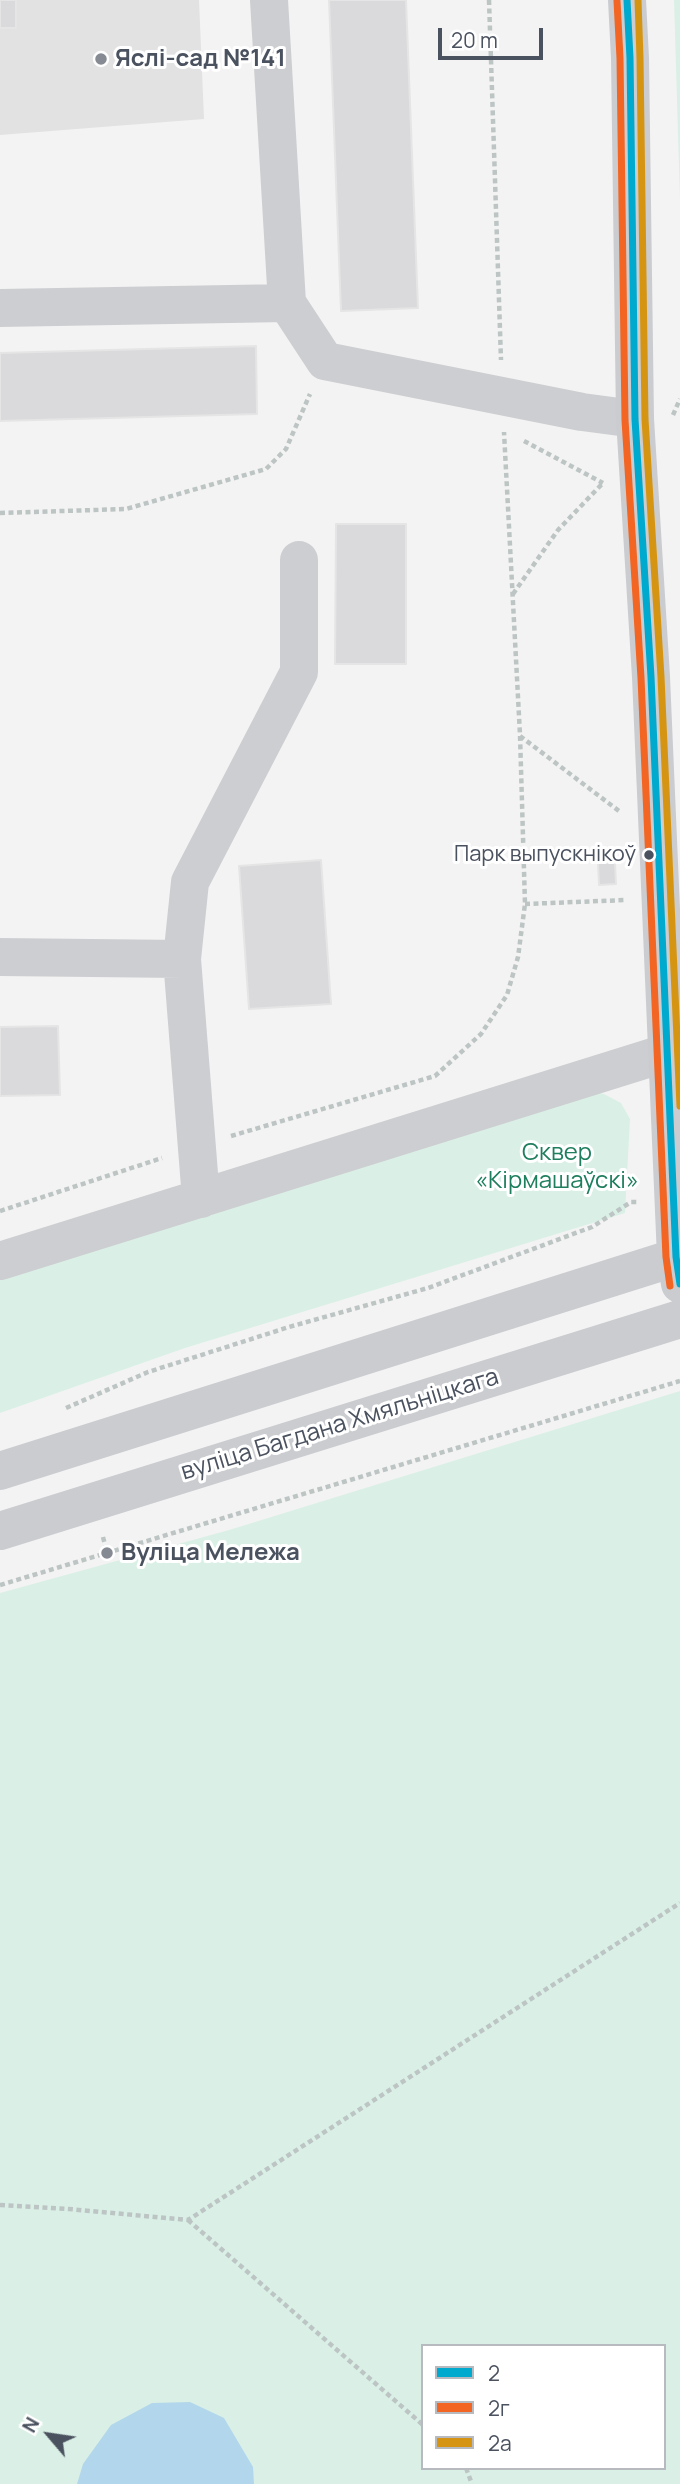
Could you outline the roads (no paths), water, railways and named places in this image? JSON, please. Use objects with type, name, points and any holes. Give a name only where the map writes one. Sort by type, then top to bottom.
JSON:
[{"type":"main road","points":[[0,1471],[679,1266],[666,1054],[651,677],[635,419],[627,0]]},
{"type":"main road","name":"вуліца Багдана Хмяльніцкага","points":[[0,1531],[680,1320]]},
{"type":"lane","points":[[269,0],[287,303],[326,360],[582,412],[635,419]]},
{"type":"lane","points":[[0,308],[287,303]]},
{"type":"lane","points":[[201,1199],[182,959],[190,882],[299,672],[299,560]]},
{"type":"lane","points":[[0,957],[182,959]]},
{"type":"lane","points":[[0,1261],[666,1054]]},
{"type":"water","points":[[190,2402],[224,2418],[253,2467],[254,2484],[77,2484],[83,2464],[111,2425],[152,2403]]},
{"type":"place","name":"Яслі-сад №141","points":[[101,59]]},
{"type":"place","name":"Парк выпускнікоў","points":[[649,855]]},
{"type":"place","name":"Вуліца Мележа","points":[[107,1553]]},
{"type":"park label","name":"Сквер «Кірмашаўскі»","points":[[557,1167]]}]
